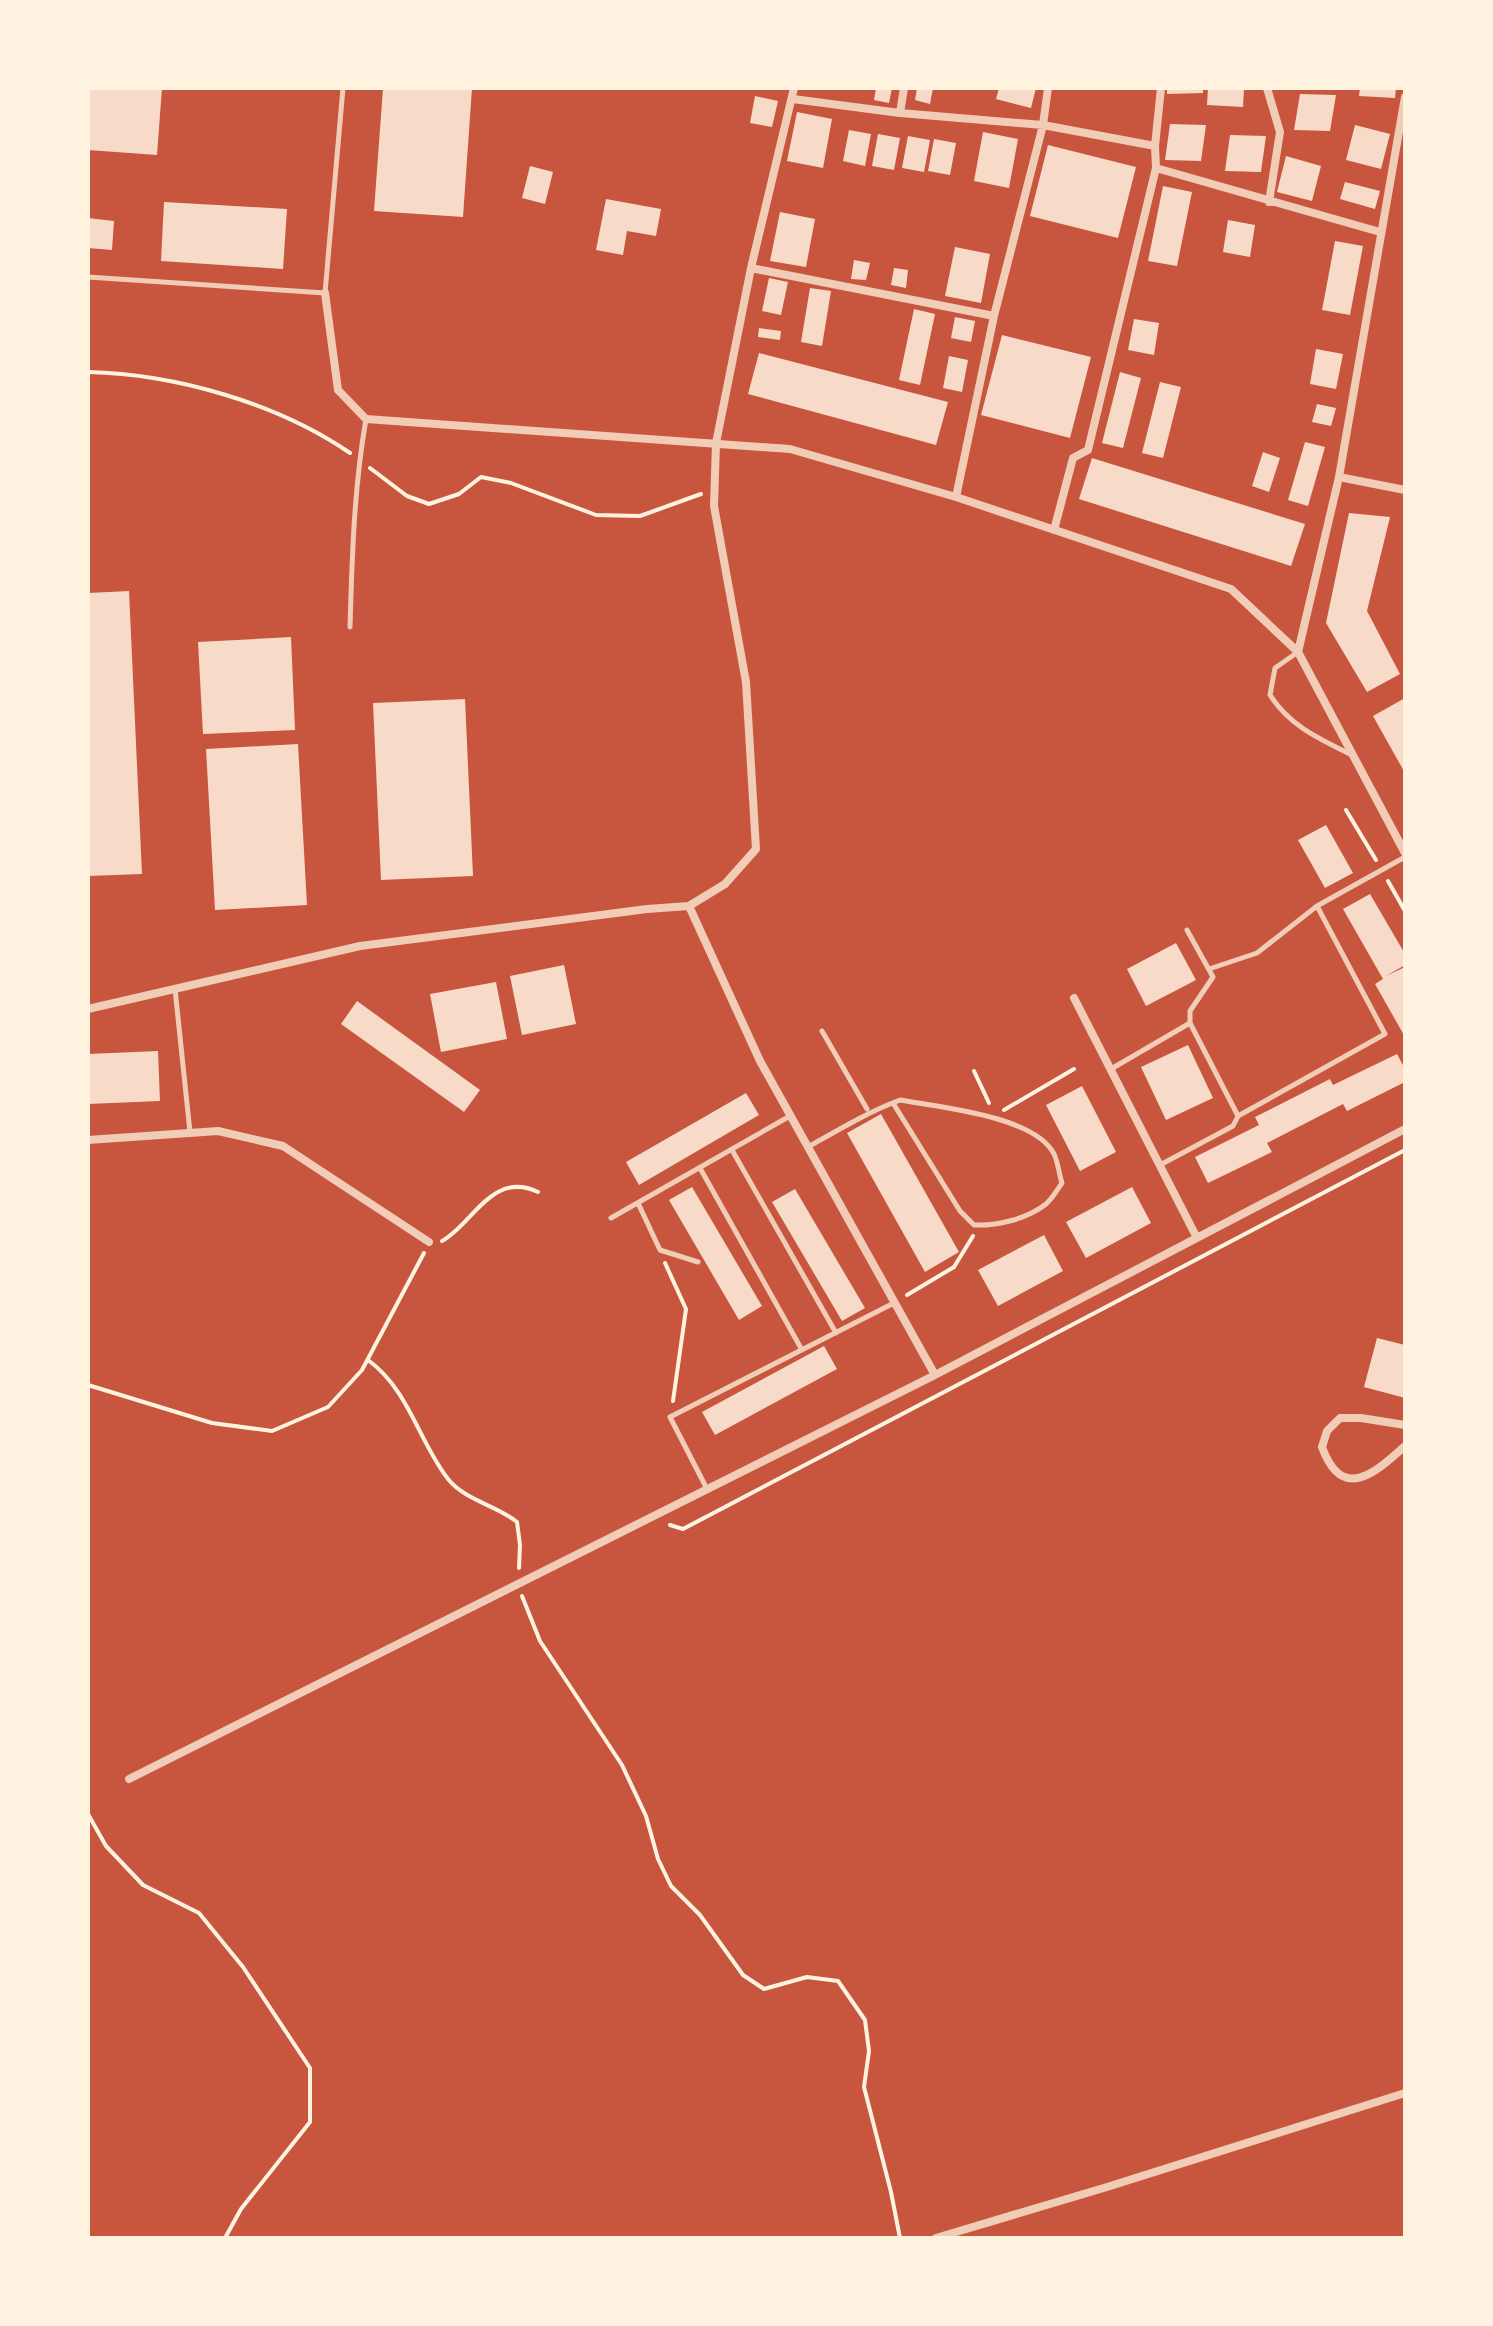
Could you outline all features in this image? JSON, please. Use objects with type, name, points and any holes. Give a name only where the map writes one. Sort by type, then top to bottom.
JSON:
[{"type":"street","points":[[88,1009],[360,946],[689,906],[725,884],[756,849],[746,682],[714,506],[716,443],[751,268],[794,88]]},
{"type":"street","points":[[900,113],[904,88]]},
{"type":"street","points":[[956,497],[994,316],[1043,125],[1048,88]]},
{"type":"street","points":[[1054,530],[1073,458],[1088,450],[1156,168],[1161,88]]},
{"type":"street","points":[[1267,88],[1280,132],[1269,202]]},
{"type":"street","points":[[1298,652],[1339,477],[1405,97]]},
{"type":"street","points":[[793,99],[900,113],[1043,125],[1155,146]]},
{"type":"street","points":[[1156,168],[1380,232]]},
{"type":"street","points":[[751,268],[994,316]]},
{"type":"street","points":[[325,293],[338,390],[366,419],[790,449],[956,497],[1231,589],[1298,652],[1405,855]]},
{"type":"street","points":[[1339,477],[1405,490]]},
{"type":"street","points":[[689,906],[760,1061],[935,1375]]},
{"type":"street","points":[[1074,998],[1197,1238]]},
{"type":"street","points":[[129,1779],[935,1375],[1405,1129]]},
{"type":"street","points":[[88,1140],[218,1131],[283,1146],[429,1242]]},
{"type":"street","points":[[1405,1425],[1340,1418],[1327,1431],[1322,1447],[1329,1466],[1341,1476],[1351,1478],[1365,1477],[1376,1471],[1405,1446]]},
{"type":"street","points":[[936,2238],[1405,2093]]},
{"type":"lane","points":[[88,277],[325,293],[343,88]]},
{"type":"lane","points":[[350,627],[353,528],[366,419]]},
{"type":"lane","points":[[1298,652],[1275,668],[1270,695],[1281,712],[1298,727],[1351,754]]},
{"type":"lane","points":[[1209,969],[1257,953],[1317,906],[1405,855]]},
{"type":"lane","points":[[1160,1165],[1233,1126],[1238,1116],[1385,1034],[1317,906]]},
{"type":"lane","points":[[1187,930],[1213,977],[1190,1011],[1190,1023],[1238,1116]]},
{"type":"lane","points":[[175,989],[190,1133]]},
{"type":"lane","points":[[1111,1069],[1190,1023]]},
{"type":"lane","points":[[822,1031],[867,1109]]},
{"type":"lane","points":[[808,1147],[872,1111],[900,1100],[996,1117],[1036,1133],[1054,1152],[1062,1183],[1046,1204],[1009,1222],[994,1226],[974,1225],[960,1211],[893,1103]]},
{"type":"lane","points":[[611,1218],[791,1116]]},
{"type":"lane","points":[[732,1150],[836,1333]]},
{"type":"lane","points":[[700,1168],[802,1350]]},
{"type":"lane","points":[[638,1203],[660,1250],[698,1262]]},
{"type":"lane","points":[[707,1489],[670,1417],[894,1303]]},
{"type":"path","points":[[88,372],[133,373],[195,386],[260,407],[333,442],[407,496],[429,504],[459,494],[481,477],[511,483],[596,515],[640,516],[714,489]]},
{"type":"path","points":[[974,1071],[996,1117],[1074,1069]]},
{"type":"path","points":[[650,1517],[683,1529],[1405,1150]]},
{"type":"path","points":[[88,1385],[212,1423],[272,1431],[328,1407],[362,1370],[429,1242],[443,1241],[490,1196],[519,1188],[538,1192]]},
{"type":"path","points":[[894,1303],[954,1267],[972,1237],[974,1225]]},
{"type":"path","points":[[667,1268],[686,1309],[674,1381],[675,1414]]},
{"type":"path","points":[[368,1360],[385,1372],[405,1401],[450,1481],[477,1501],[503,1511],[517,1522],[520,1545],[518,1584],[540,1641],[622,1765],[646,1816],[658,1859],[671,1886],[700,1915],[743,1975],[764,1989],[807,1977],[838,1981],[865,2020],[869,2051],[864,2087],[900,2238]]},
{"type":"path","points":[[88,1814],[106,1846],[143,1885],[199,1913],[243,1967],[310,2068],[310,2122],[241,2209],[225,2238]]},
{"type":"building","points":[[88,88],[162,88],[157,155],[88,150]]},
{"type":"building","points":[[383,88],[472,88],[463,217],[374,211]]},
{"type":"building","points":[[876,88],[892,88],[889,103],[874,100]]},
{"type":"building","points":[[917,88],[933,88],[930,104],[915,100]]},
{"type":"building","points":[[999,88],[1036,88],[1031,108],[996,99]]},
{"type":"building","points":[[1167,88],[1203,88],[1203,93],[1167,94]]},
{"type":"building","points":[[1208,88],[1244,89],[1243,107],[1207,105]]},
{"type":"building","points":[[1360,88],[1396,88],[1395,98],[1359,96]]},
{"type":"building","points":[[1300,94],[1336,95],[1330,131],[1294,130]]},
{"type":"building","points":[[755,96],[778,101],[772,127],[750,123]]},
{"type":"building","points":[[797,112],[832,119],[823,168],[787,161]]},
{"type":"building","points":[[1170,124],[1206,125],[1201,161],[1165,160]]},
{"type":"building","points":[[1355,125],[1390,134],[1381,169],[1346,160]]},
{"type":"building","points":[[849,130],[871,134],[865,166],[843,161]]},
{"type":"building","points":[[983,132],[1018,139],[1009,188],[974,181]]},
{"type":"building","points":[[878,134],[900,138],[894,170],[872,166]]},
{"type":"building","points":[[1230,135],[1266,136],[1261,172],[1225,171]]},
{"type":"building","points":[[908,136],[930,140],[924,172],[902,168]]},
{"type":"building","points":[[934,139],[956,143],[950,175],[928,171]]},
{"type":"building","points":[[1048,145],[1136,167],[1118,238],[1030,216]]},
{"type":"building","points":[[1286,156],[1321,166],[1312,201],[1277,192]]},
{"type":"building","points":[[530,166],[553,172],[545,204],[522,198]]},
{"type":"building","points":[[1345,182],[1380,191],[1375,209],[1340,199]]},
{"type":"building","points":[[1163,186],[1192,192],[1177,266],[1148,261]]},
{"type":"building","points":[[606,199],[661,209],[656,236],[627,231],[623,255],[596,250]]},
{"type":"building","points":[[164,202],[287,209],[283,269],[161,261]]},
{"type":"building","points":[[780,212],[815,219],[806,267],[770,261]]},
{"type":"building","points":[[88,218],[114,221],[112,250],[88,248]]},
{"type":"building","points":[[1228,220],[1255,225],[1250,257],[1223,252]]},
{"type":"building","points":[[1335,241],[1363,246],[1350,315],[1322,310]]},
{"type":"building","points":[[955,247],[990,254],[981,303],[945,296]]},
{"type":"building","points":[[854,260],[870,263],[866,280],[851,279]]},
{"type":"building","points":[[894,268],[908,270],[906,288],[891,285]]},
{"type":"building","points":[[769,278],[788,282],[781,315],[762,311]]},
{"type":"building","points":[[810,288],[831,291],[822,346],[801,342]]},
{"type":"building","points":[[914,309],[935,314],[920,385],[899,380]]},
{"type":"building","points":[[955,317],[975,321],[971,342],[951,338]]},
{"type":"building","points":[[1134,319],[1159,323],[1154,355],[1128,350]]},
{"type":"building","points":[[759,328],[781,331],[780,340],[758,337]]},
{"type":"building","points":[[1002,335],[1091,357],[1070,438],[981,415]]},
{"type":"building","points":[[1316,349],[1343,354],[1336,389],[1310,384]]},
{"type":"building","points":[[759,353],[948,402],[936,445],[748,394]]},
{"type":"building","points":[[949,356],[968,360],[962,392],[943,388]]},
{"type":"building","points":[[1120,372],[1141,378],[1123,448],[1102,443]]},
{"type":"building","points":[[1160,382],[1181,387],[1163,458],[1142,453]]},
{"type":"building","points":[[1317,404],[1336,408],[1331,426],[1312,422]]},
{"type":"building","points":[[1305,442],[1325,447],[1308,506],[1288,500]]},
{"type":"building","points":[[1263,452],[1280,458],[1269,492],[1252,486]]},
{"type":"building","points":[[1092,458],[1305,524],[1291,566],[1079,499]]},
{"type":"building","points":[[1349,513],[1390,517],[1367,611],[1400,674],[1367,692],[1326,623]]},
{"type":"building","points":[[129,591],[142,874],[88,876],[88,593]]},
{"type":"building","points":[[291,637],[295,730],[203,734],[198,642]]},
{"type":"building","points":[[1405,698],[1405,773],[1373,716]]},
{"type":"building","points":[[465,699],[473,876],[381,880],[373,703]]},
{"type":"building","points":[[298,744],[307,905],[215,910],[206,749]]},
{"type":"building","points":[[1326,825],[1353,873],[1325,888],[1298,840]]},
{"type":"building","points":[[1370,894],[1405,954],[1405,965],[1386,976],[1403,968],[1405,972],[1405,1037],[1375,984],[1383,979],[1343,909]]},
{"type":"building","points":[[1176,943],[1196,980],[1146,1006],[1127,969]]},
{"type":"building","points":[[564,965],[576,1024],[522,1035],[510,976]]},
{"type":"building","points":[[496,982],[507,1039],[441,1052],[430,994]]},
{"type":"building","points":[[357,1001],[480,1090],[464,1112],[341,1024]]},
{"type":"building","points":[[1188,1045],[1213,1098],[1166,1120],[1141,1067]]},
{"type":"building","points":[[158,1051],[160,1101],[88,1104],[88,1054]]},
{"type":"building","points":[[1397,1054],[1405,1069],[1405,1082],[1347,1111],[1343,1104],[1267,1143],[1272,1152],[1208,1183],[1195,1157],[1259,1125],[1255,1117],[1330,1079],[1333,1085]]},
{"type":"building","points":[[1082,1086],[1116,1152],[1080,1171],[1046,1105]]},
{"type":"building","points":[[746,1093],[759,1115],[639,1185],[626,1162]]},
{"type":"building","points":[[881,1114],[959,1252],[925,1272],[847,1133]]},
{"type":"building","points":[[692,1187],[762,1306],[739,1320],[669,1200]]},
{"type":"building","points":[[1132,1187],[1151,1223],[1086,1258],[1066,1222]]},
{"type":"building","points":[[795,1189],[865,1308],[842,1321],[772,1202]]},
{"type":"building","points":[[1044,1235],[1063,1271],[998,1306],[978,1270]]},
{"type":"building","points":[[1377,1338],[1405,1345],[1405,1398],[1364,1387]]},
{"type":"building","points":[[824,1346],[837,1369],[715,1435],[702,1412]]}]
